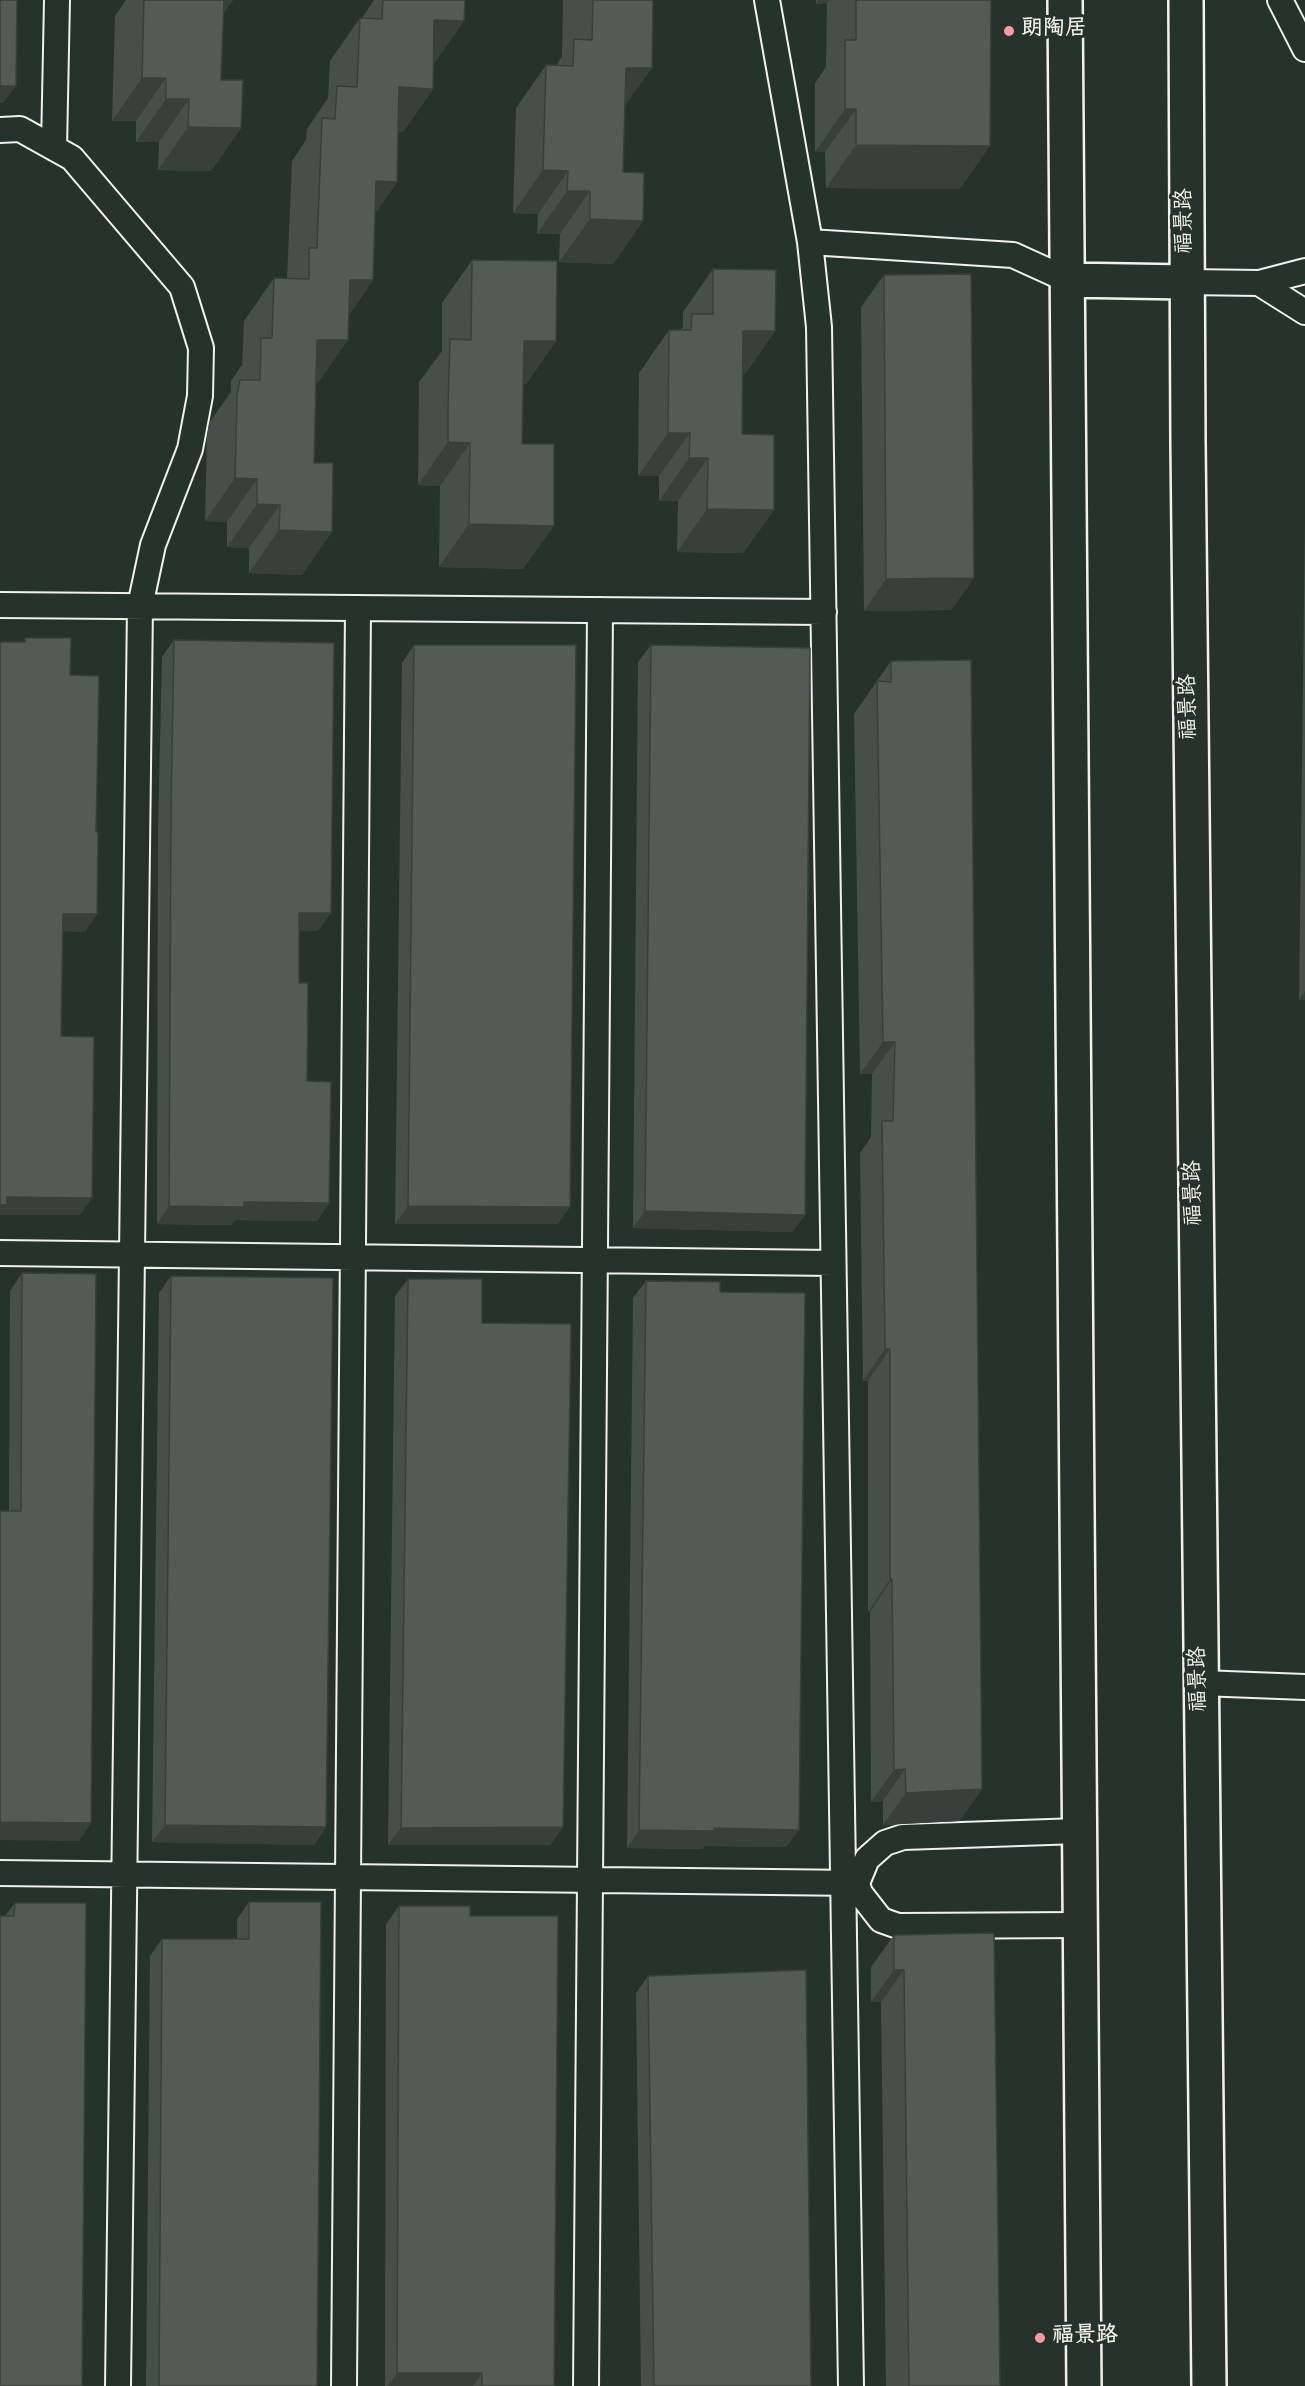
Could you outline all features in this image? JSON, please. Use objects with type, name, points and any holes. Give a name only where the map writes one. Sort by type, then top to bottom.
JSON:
[{"type":"main road","points":[[1065,0],[1084,2386]]},
{"type":"main road","name":"福景路","points":[[1186,0],[1209,2386]]},
{"type":"main road","points":[[1068,280],[1187,282]]},
{"type":"lane","points":[[54,148],[57,0]]},
{"type":"lane","points":[[767,0],[810,243],[819,327],[833,1263],[850,1883],[851,2386]]},
{"type":"lane","points":[[1280,0],[1305,49]]},
{"type":"lane","points":[[0,130],[20,129],[72,158],[182,286],[201,348],[200,396],[190,449],[153,545],[140,606],[118,2386]]},
{"type":"lane","points":[[810,243],[1013,255],[1068,280]]},
{"type":"lane","points":[[1187,282],[1259,283],[1305,271]]},
{"type":"lane","points":[[1259,283],[1305,312]]},
{"type":"lane","points":[[0,605],[824,612]]},
{"type":"lane","points":[[344,2386],[357,608]]},
{"type":"lane","points":[[586,2386],[600,610]]},
{"type":"lane","points":[[0,1253],[833,1263]]},
{"type":"lane","points":[[1201,1683],[1305,1688]]},
{"type":"lane","points":[[850,1883],[867,1859],[885,1843],[903,1837],[1079,1832]]},
{"type":"lane","points":[[0,1873],[850,1883],[881,1920],[898,1926],[1080,1925]]},
{"type":"building","points":[[0,0],[17,0],[16,86],[0,86]]},
{"type":"building","points":[[144,0],[224,0],[221,80],[243,80],[241,128],[188,127],[189,99],[166,99],[166,78],[142,78]]},
{"type":"building","points":[[383,0],[465,0],[464,21],[434,20],[433,89],[399,87],[397,182],[376,181],[373,280],[350,280],[348,340],[317,340],[314,463],[333,463],[332,532],[279,530],[280,505],[257,504],[257,479],[235,478],[237,395],[240,380],[260,380],[261,338],[272,338],[274,278],[309,279],[309,248],[317,248],[322,118],[335,119],[337,86],[357,87],[360,18],[382,19]]},
{"type":"building","points":[[593,0],[653,0],[652,68],[626,68],[623,172],[644,173],[643,221],[590,219],[590,191],[567,191],[568,171],[543,170],[546,65],[573,66],[574,39],[592,40]]},
{"type":"building","points":[[856,0],[991,0],[990,146],[856,145],[856,109],[845,109],[845,40],[856,40]]},
{"type":"building","points":[[472,260],[557,261],[556,341],[524,341],[522,444],[554,444],[554,526],[469,524],[470,443],[448,442],[448,409],[450,339],[471,340]]},
{"type":"building","points":[[713,269],[776,270],[775,331],[743,331],[742,434],[774,435],[774,510],[707,509],[708,458],[689,458],[690,433],[668,433],[669,330],[691,330],[692,314],[713,314]]},
{"type":"building","points":[[971,274],[974,578],[886,579],[884,275]]},
{"type":"building","points":[[25,638],[71,638],[70,675],[99,676],[97,914],[63,914],[61,1036],[94,1037],[92,1198],[7,1197],[7,1205],[0,1205],[0,642],[25,642]]},
{"type":"building","points":[[174,640],[334,643],[331,913],[299,913],[299,983],[308,983],[307,1081],[331,1082],[329,1203],[244,1202],[244,1207],[169,1206]]},
{"type":"building","points":[[414,645],[576,645],[570,1207],[408,1206]]},
{"type":"building","points":[[651,645],[810,648],[805,1215],[645,1211]]},
{"type":"building","points":[[971,660],[982,1789],[906,1793],[905,1769],[894,1770],[892,1579],[890,1579],[890,1349],[885,1349],[882,1121],[893,1121],[895,1042],[883,1042],[877,681],[891,682],[891,661]]},
{"type":"building","points":[[22,1273],[96,1274],[91,1823],[0,1822],[0,1511],[21,1511]]},
{"type":"building","points":[[171,1276],[333,1278],[326,1827],[165,1825]]},
{"type":"building","points":[[408,1279],[482,1279],[482,1323],[571,1324],[563,1827],[401,1828]]},
{"type":"building","points":[[646,1281],[720,1282],[720,1292],[805,1293],[799,1830],[714,1828],[714,1831],[639,1830]]},
{"type":"building","points":[[249,1902],[321,1902],[317,2386],[159,2386],[162,1939],[249,1939]]},
{"type":"building","points":[[15,1903],[86,1903],[82,2386],[0,2386],[0,1916],[14,1916]]},
{"type":"building","points":[[399,1906],[470,1906],[470,1916],[558,1916],[554,2386],[482,2386],[482,2373],[397,2373]]},
{"type":"building","points":[[994,1933],[1000,2386],[909,2386],[904,1970],[894,1970],[894,1935]]},
{"type":"building","points":[[806,1970],[811,2386],[654,2386],[648,1976]]},
{"type":"place","name":"朗陶居","points":[[1009,31]]},
{"type":"place","name":"福景路","points":[[1040,2338]]}]
